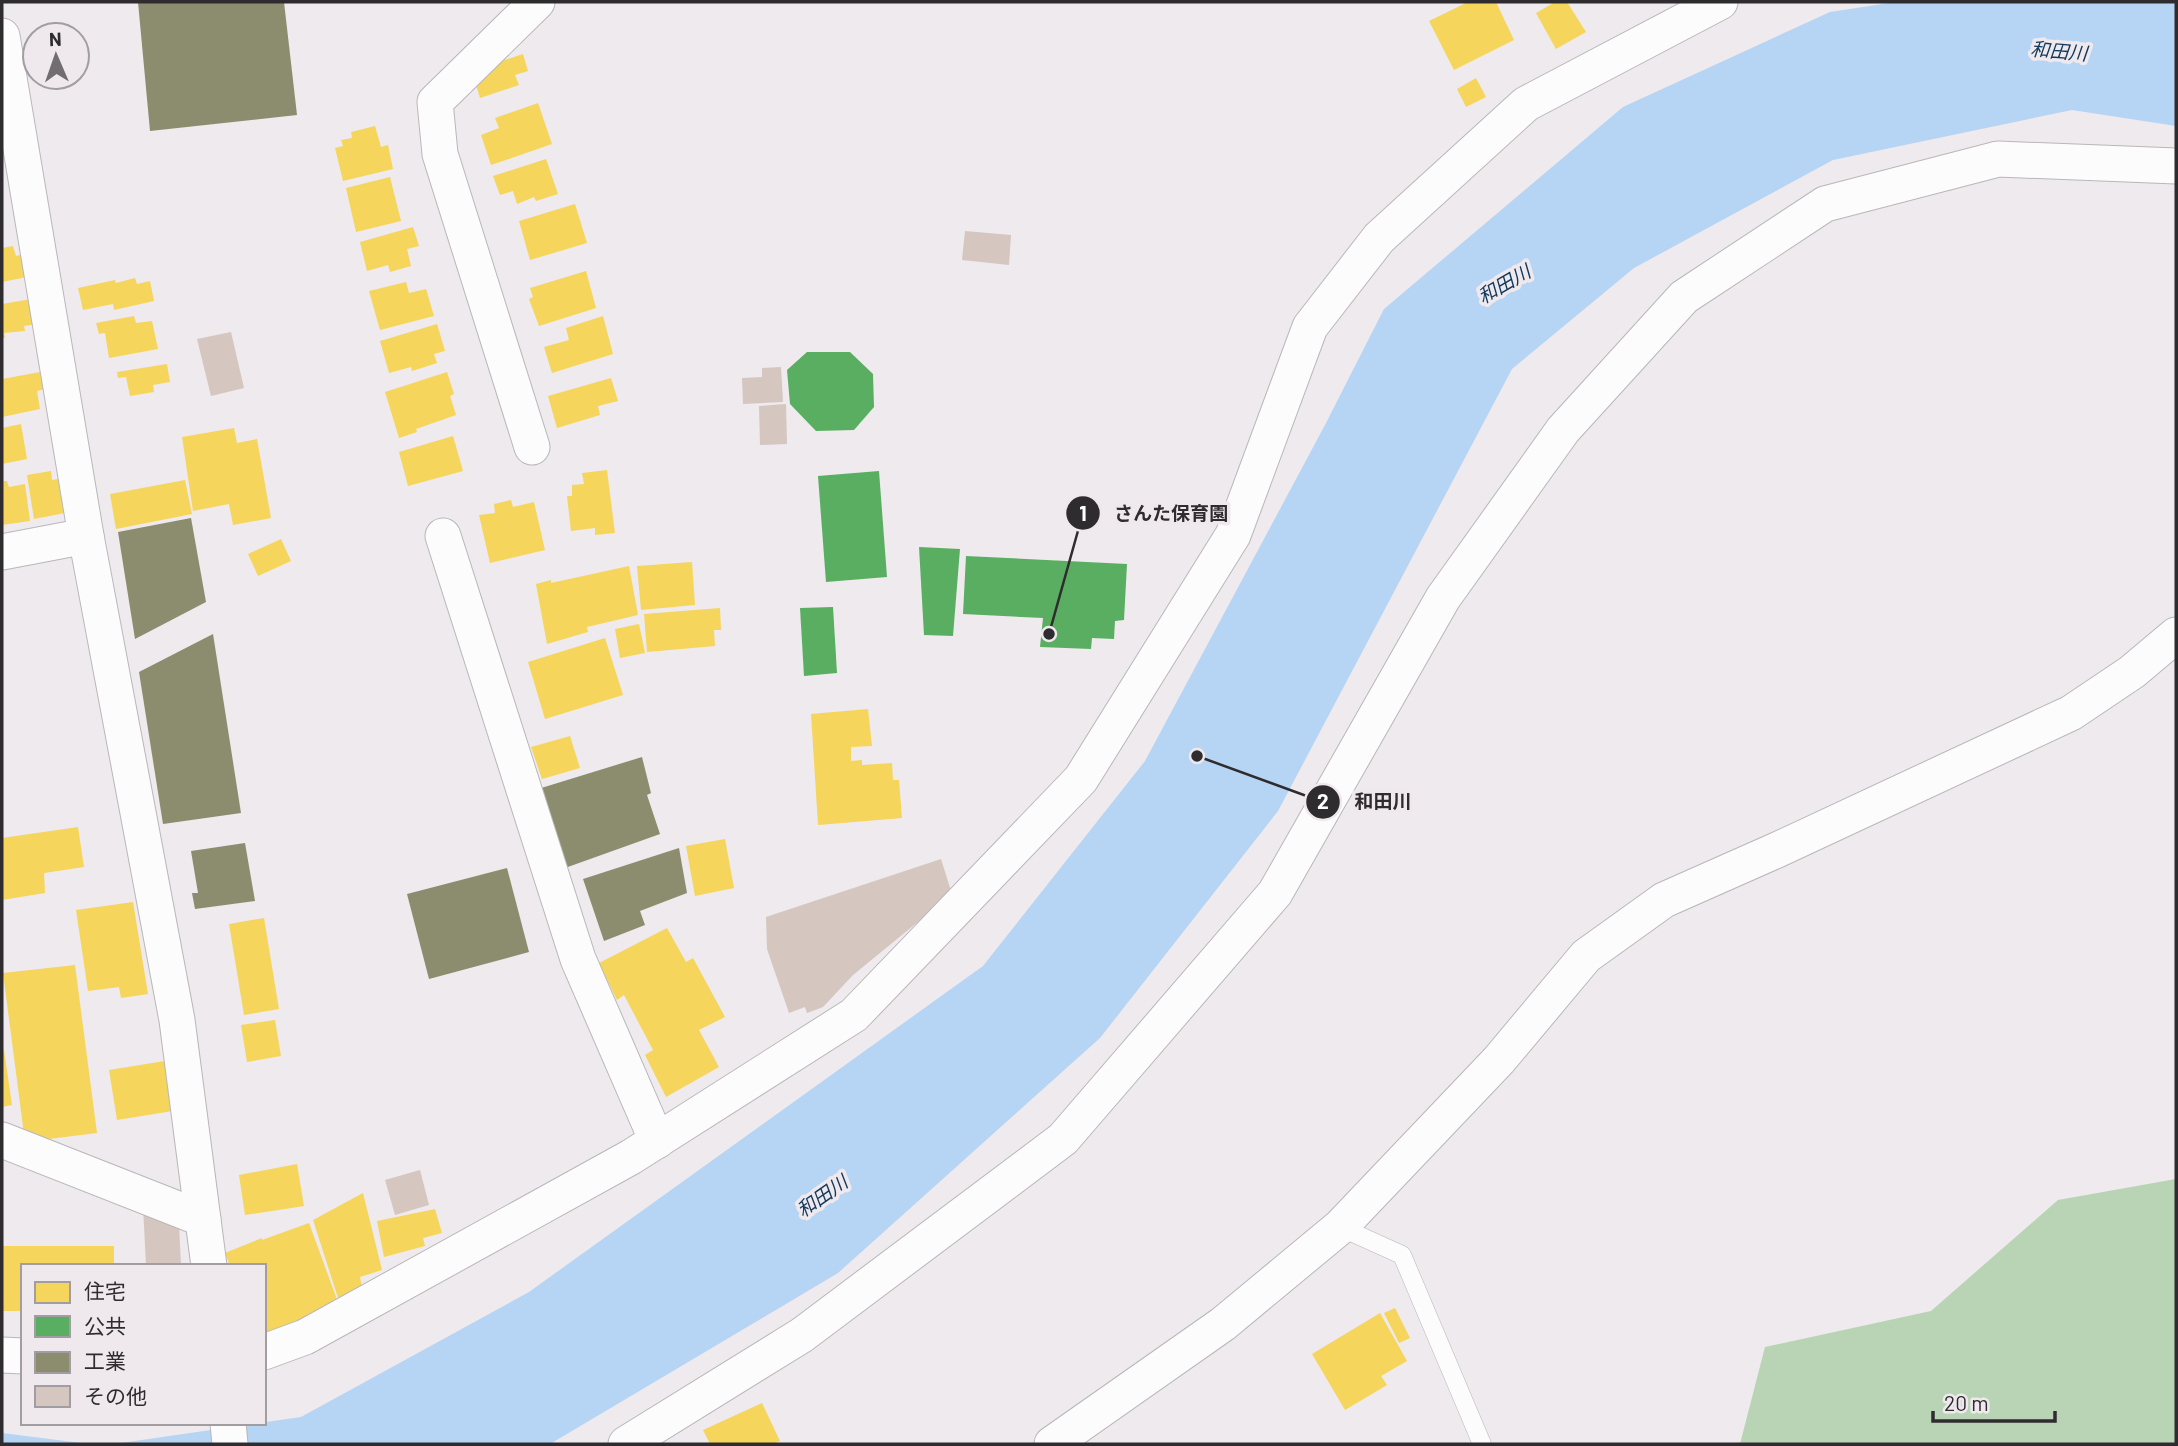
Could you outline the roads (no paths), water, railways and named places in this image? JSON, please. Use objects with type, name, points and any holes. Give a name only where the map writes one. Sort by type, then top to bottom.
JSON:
[{"type":"street","points":[[532,447],[440,154],[435,102],[537,2]]},
{"type":"street","points":[[266,1351],[305,1336],[657,1141],[854,1015],[1081,779],[1233,535],[1310,327],[1379,237],[1526,104],[1720,2]]},
{"type":"street","points":[[2,36],[86,536],[177,1020],[209,1264]]},
{"type":"street","points":[[625,1444],[802,1335],[1063,1139],[1275,893],[1443,597],[1563,430],[1684,297],[1825,204],[1998,159],[2176,166]]},
{"type":"street","points":[[2,552],[86,536]]},
{"type":"street","points":[[443,536],[579,959],[657,1141]]},
{"type":"street","points":[[1052,1444],[1223,1324],[1340,1227],[1499,1060],[1586,956],[1664,900],[2071,713],[2132,672],[2176,635]]},
{"type":"street","points":[[2,1140],[203,1219]]},
{"type":"street","points":[[2,1355],[21,1356]]},
{"type":"street","points":[[228,1425],[230,1444]]},
{"type":"lane","points":[[1340,1227],[1402,1255],[1482,1444]]},
{"type":"water","points":[[1896,2],[2176,2],[2176,126],[2072,110],[1833,160],[1634,268],[1512,369],[1278,811],[1100,1038],[838,1273],[550,1444],[114,1444],[246,1425],[266,1425],[266,1422],[301,1417],[529,1292],[983,966],[1145,761],[1384,309],[1623,107],[1830,12]]},
{"type":"water","points":[[2,1433],[89,1444],[2,1444]]},
{"type":"place","name":"さんた保育園","points":[[1049,634]]},
{"type":"place","name":"和田川","points":[[1197,756]]}]
